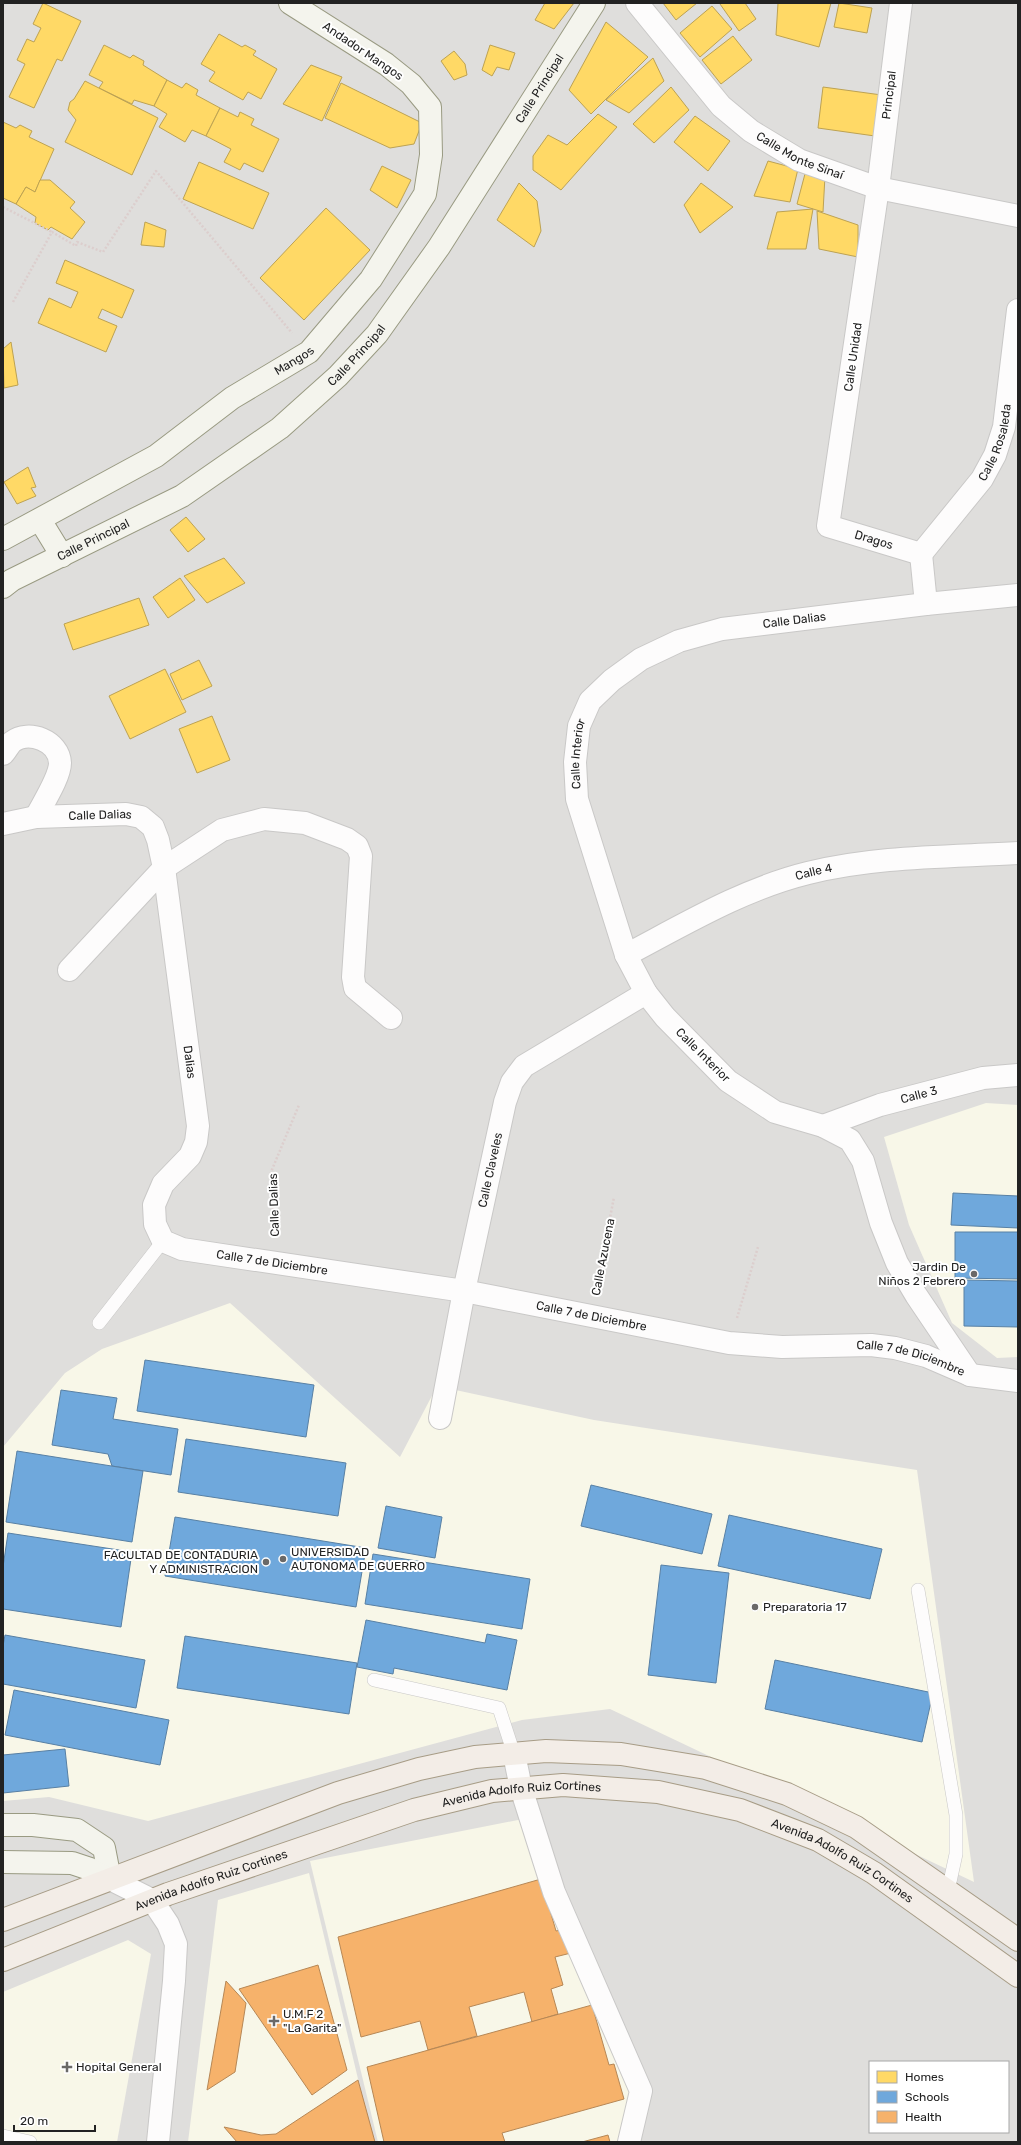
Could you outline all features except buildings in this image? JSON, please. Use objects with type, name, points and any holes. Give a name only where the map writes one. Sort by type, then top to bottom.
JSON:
[{"type":"main road","points":[[3,1920],[353,1789],[419,1768],[475,1757],[546,1751],[621,1754],[706,1768],[787,1794],[856,1827],[1018,1940]]},
{"type":"main road","name":"Avenida Adolfo Ruiz Cortines","points":[[3,1960],[152,1900],[414,1810],[492,1791],[563,1785],[658,1792],[740,1810],[818,1840],[874,1873],[1018,1976]]},
{"type":"street","name":"Andador Mangos","points":[[290,3],[386,64],[411,84],[430,107]]},
{"type":"street","name":"Calle Principal","points":[[3,587],[12,580],[182,496],[280,428],[338,376],[377,334],[439,247],[594,3]]},
{"type":"street","name":"Calle Monte Sinaí","points":[[637,3],[721,106],[751,131],[799,160],[878,188],[1018,216]]},
{"type":"street","name":"Principal","points":[[878,188],[901,3]]},
{"type":"street","name":"Mangos","points":[[40,520],[156,456],[232,398],[309,352],[371,279],[425,194],[431,155],[430,107]]},
{"type":"street","name":"Calle Unidad","points":[[828,526],[878,188]]},
{"type":"street","name":"Calle Rosaleda","points":[[921,554],[982,479],[1011,428],[1018,310]]},
{"type":"street","points":[[3,539],[40,520],[62,556]]},
{"type":"street","name":"Dragos","points":[[828,526],[921,554]]},
{"type":"street","points":[[921,554],[926,604]]},
{"type":"street","name":"Calle Dalias","points":[[590,701],[612,680],[641,659],[679,641],[722,629],[926,604],[1018,595]]},
{"type":"street","name":"Calle Interior","points":[[590,701],[579,726],[575,762],[577,800],[626,955],[646,993],[665,1017],[728,1081],[775,1112],[823,1126],[850,1140],[863,1161],[881,1223],[897,1263],[916,1295],[970,1375]]},
{"type":"street","points":[[3,754],[12,742],[22,737],[35,737],[47,742],[57,751],[60,762],[59,772],[36,817]]},
{"type":"street","name":"Calle Dalias","points":[[3,824],[36,817],[126,814],[142,818],[153,827],[158,840],[164,868]]},
{"type":"street","points":[[69,970],[164,868],[222,830],[264,819],[305,823],[347,839],[357,846],[361,856],[353,977],[355,988],[391,1018]]},
{"type":"street","name":"Calle 4","points":[[626,955],[733,898],[807,873],[869,863],[1018,853]]},
{"type":"street","name":"Dalias","points":[[163,1241],[155,1224],[154,1205],[163,1184],[190,1156],[196,1142],[198,1126],[164,868]]},
{"type":"street","name":"Calle Claveles","points":[[440,1418],[464,1291],[505,1102],[512,1082],[524,1066],[646,993]]},
{"type":"street","name":"Calle 3","points":[[823,1126],[880,1105],[975,1080],[1018,1075]]},
{"type":"street","name":"Calle 7 de Diciembre","points":[[163,1241],[182,1249],[464,1291],[729,1343],[782,1348],[871,1345],[895,1348],[926,1356],[970,1375],[1018,1381]]},
{"type":"street","points":[[514,1754],[522,1788],[554,1892],[641,2091],[629,2142]]},
{"type":"street","points":[[3,1825],[34,1825],[77,1830],[104,1848],[110,1879]]},
{"type":"street","points":[[3,1862],[72,1863],[90,1869],[152,1900],[168,1924],[176,1944],[174,1981],[158,2142]]},
{"type":"lane","points":[[98,1323],[163,1241]]},
{"type":"lane","points":[[918,1590],[956,1815],[956,1854],[948,1891]]},
{"type":"lane","points":[[374,1680],[499,1708],[514,1754]]},
{"type":"lane","points":[[3,2136],[30,2142]]},
{"type":"path","points":[[3,207],[76,246],[77,242],[103,252],[156,171],[309,352]]},
{"type":"path","points":[[13,302],[52,232]]},
{"type":"path","name":"Calle Dalias","points":[[276,1262],[271,1172],[299,1105]]},
{"type":"path","name":"Calle Azucena","points":[[591,1316],[614,1197]]},
{"type":"path","points":[[729,1343],[758,1248]]},
{"type":"shaded area","points":[[3,3],[1018,3],[1018,2142],[3,2142]]},
{"type":"shaded area","points":[[3,3],[15,3],[3,24]]},
{"type":"shaded area","name":"Jardin De Niños 2 Febrero","points":[[986,1103],[1018,1105],[1018,1357],[997,1358],[952,1323],[909,1225],[884,1137]]},
{"type":"shaded area","name":"UNIVERSIDAD AUTONOMA DE GUERRO","points":[[230,1303],[400,1457],[437,1386],[594,1420],[917,1470],[974,1882],[610,1709],[522,1720],[148,1821],[49,1797],[3,1801],[3,1447],[65,1373],[102,1349]]},
{"type":"shaded area","points":[[523,1819],[639,2090],[627,2142],[378,2142],[310,1861]]},
{"type":"shaded area","name":"U.M.F 2 \"La Garita\"","points":[[309,1873],[373,2142],[188,2142],[218,1900]]},
{"type":"shaded area","name":"Hopital General","points":[[128,1940],[151,1954],[117,2142],[3,2142],[3,1992]]},
{"type":"place","name":"Jardin De Niños 2 Febrero","points":[[974,1274]]},
{"type":"place","name":"UNIVERSIDAD AUTONOMA DE GUERRO","points":[[283,1559]]},
{"type":"place","name":"FACULTAD DE CONTADURIA Y ADMINISTRACION","points":[[266,1562]]},
{"type":"place","name":"Preparatoria 17","points":[[755,1607]]},
{"type":"place","name":"U.M.F 2 \"La Garita\"","points":[[274,2021]]},
{"type":"place","name":"Hopital General","points":[[67,2067]]}]
